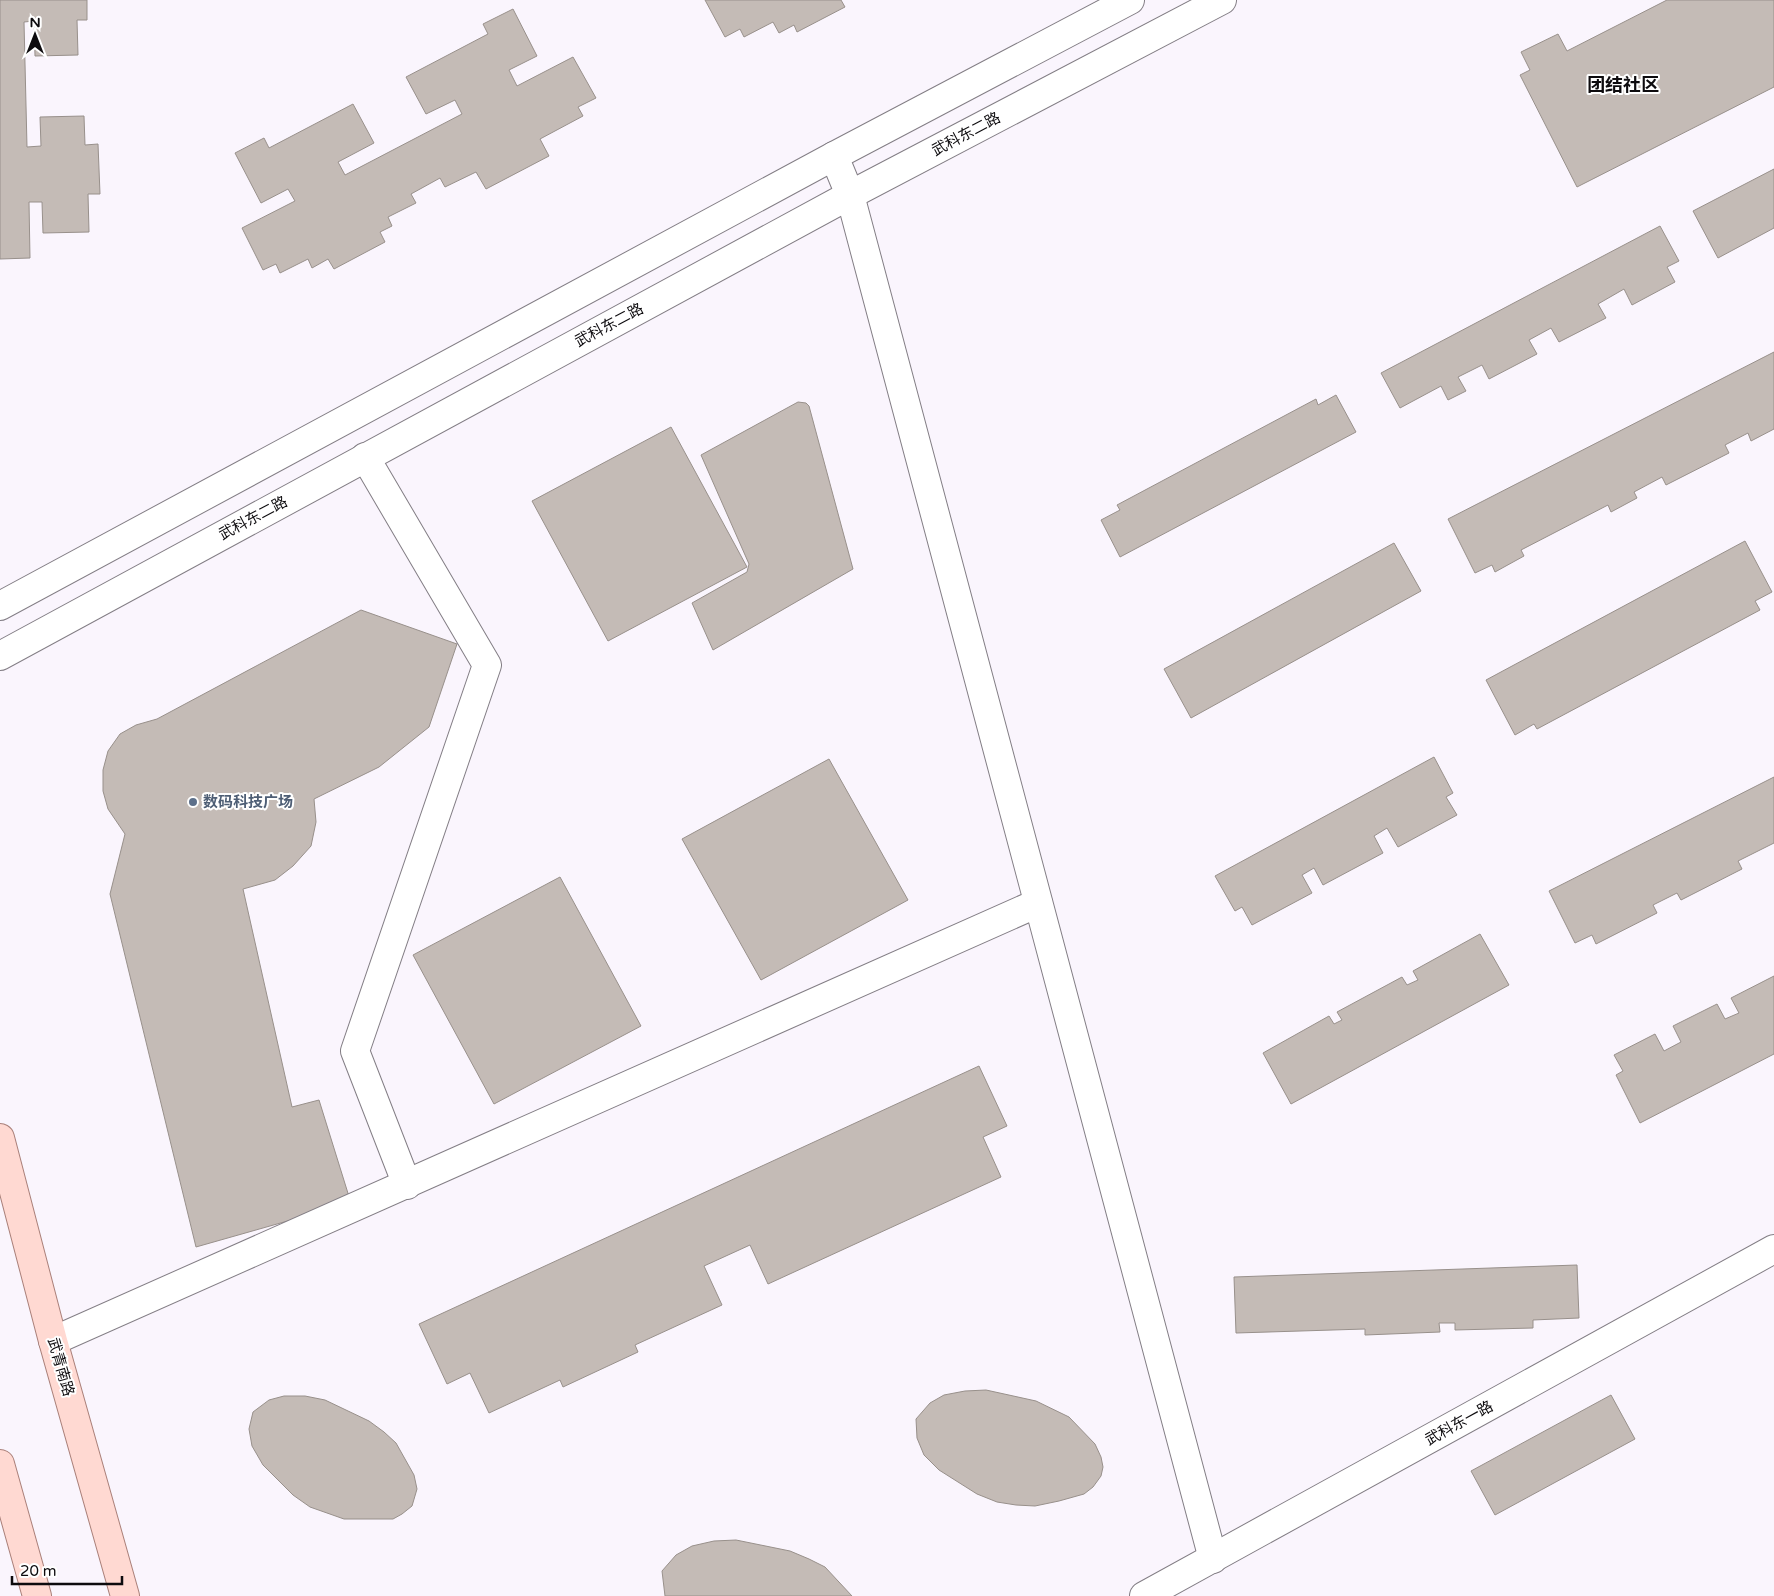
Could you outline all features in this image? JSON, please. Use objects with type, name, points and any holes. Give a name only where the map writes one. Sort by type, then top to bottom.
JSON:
[{"type":"main road","name":"武青南路","points":[[0,1138],[53,1341],[125,1596]]},
{"type":"main road","points":[[0,1464],[37,1596]]},
{"type":"street","points":[[0,606],[834,156],[1130,0]]},
{"type":"street","name":"武科东二路","points":[[0,656],[850,195],[1222,0]]},
{"type":"street","points":[[834,156],[850,195],[1213,1559]]},
{"type":"street","points":[[365,458],[487,665],[355,1051],[407,1185]]},
{"type":"street","points":[[53,1341],[1038,903]]},
{"type":"street","name":"武科东一路","points":[[1144,1596],[1774,1249]]},
{"type":"building","points":[[0,0],[87,0],[87,20],[77,20],[78,55],[35,56],[34,21],[24,22],[27,147],[41,146],[40,117],[84,116],[85,145],[98,144],[100,194],[88,194],[89,232],[43,233],[42,202],[29,202],[30,258],[0,259]]},
{"type":"building","points":[[705,0],[841,0],[845,7],[797,32],[794,25],[779,33],[773,22],[744,37],[740,29],[725,37]]},
{"type":"building","points":[[1667,0],[1774,0],[1774,87],[1577,187],[1520,75],[1530,70],[1521,52],[1558,34],[1567,51]]},
{"type":"building","points":[[513,9],[537,56],[509,70],[517,86],[573,57],[596,98],[578,107],[583,116],[540,139],[549,156],[486,189],[476,172],[445,187],[440,178],[411,194],[416,203],[388,217],[392,226],[380,232],[385,242],[334,269],[328,259],[312,268],[308,259],[280,273],[276,264],[263,270],[242,228],[295,201],[288,189],[261,203],[235,153],[264,138],[269,148],[353,104],[374,143],[338,162],[345,175],[462,114],[455,100],[426,114],[406,77],[488,34],[483,24]]},
{"type":"building","points":[[1774,169],[1774,228],[1718,258],[1693,211]]},
{"type":"building","points":[[1660,226],[1679,261],[1667,267],[1675,282],[1632,305],[1624,289],[1598,304],[1606,318],[1559,342],[1551,328],[1529,340],[1537,354],[1489,379],[1482,365],[1458,377],[1466,391],[1448,400],[1441,386],[1400,408],[1381,373]]},
{"type":"building","points":[[1774,352],[1774,429],[1751,441],[1748,433],[1725,445],[1729,453],[1666,485],[1662,477],[1634,492],[1637,498],[1611,512],[1608,505],[1521,550],[1524,556],[1495,572],[1492,565],[1475,573],[1448,519]]},
{"type":"building","points":[[1336,395],[1356,432],[1120,557],[1101,520],[1120,510],[1117,505],[1316,399],[1318,405]]},
{"type":"building","points":[[798,402],[806,403],[809,406],[853,569],[713,650],[692,603],[747,572],[749,564],[701,455]]},
{"type":"building","points":[[671,427],[747,567],[608,641],[532,501]]},
{"type":"building","points":[[1745,541],[1772,592],[1755,601],[1760,610],[1537,729],[1534,724],[1515,735],[1486,680]]},
{"type":"building","points":[[1394,543],[1421,591],[1191,718],[1164,669]]},
{"type":"building","points":[[361,610],[457,644],[429,727],[379,767],[314,799],[316,822],[311,846],[293,866],[275,880],[243,889],[292,1107],[319,1100],[351,1203],[196,1247],[110,894],[125,834],[108,809],[103,791],[103,770],[108,751],[120,734],[136,725],[157,719]]},
{"type":"building","points":[[1434,757],[1453,793],[1446,797],[1457,815],[1398,847],[1387,828],[1374,836],[1383,853],[1323,885],[1314,868],[1302,875],[1312,893],[1252,925],[1242,907],[1235,911],[1215,876]]},
{"type":"building","points":[[829,759],[908,900],[761,980],[682,839]]},
{"type":"building","points":[[1774,777],[1774,843],[1738,861],[1742,869],[1681,900],[1677,893],[1653,905],[1657,913],[1596,944],[1592,935],[1575,943],[1549,891]]},
{"type":"building","points":[[560,877],[641,1026],[494,1104],[413,955]]},
{"type":"building","points":[[1480,934],[1509,985],[1291,1104],[1263,1053],[1329,1016],[1334,1024],[1342,1020],[1337,1012],[1402,977],[1407,985],[1418,980],[1413,971]]},
{"type":"building","points":[[1774,976],[1774,1054],[1640,1123],[1616,1075],[1623,1071],[1614,1055],[1655,1034],[1664,1051],[1681,1042],[1673,1026],[1717,1004],[1725,1019],[1739,1013],[1731,998]]},
{"type":"building","points":[[979,1066],[1007,1126],[983,1137],[1001,1177],[768,1284],[750,1245],[704,1266],[722,1305],[635,1345],[638,1352],[563,1387],[560,1380],[489,1413],[470,1373],[447,1384],[419,1324]]},
{"type":"building","points":[[1577,1265],[1579,1318],[1533,1320],[1533,1328],[1455,1330],[1455,1323],[1439,1323],[1440,1332],[1365,1335],[1365,1329],[1236,1333],[1234,1277]]},
{"type":"building","points":[[986,1390],[1036,1401],[1069,1417],[1095,1444],[1101,1457],[1103,1467],[1101,1476],[1093,1487],[1084,1494],[1059,1501],[1035,1506],[1016,1505],[997,1502],[977,1494],[939,1470],[924,1455],[917,1438],[916,1419],[930,1403],[944,1395]]},
{"type":"building","points":[[1611,1395],[1635,1439],[1495,1515],[1471,1471]]},
{"type":"building","points":[[284,1396],[305,1396],[325,1400],[369,1421],[384,1432],[396,1443],[414,1475],[417,1489],[412,1506],[393,1519],[344,1519],[310,1507],[293,1495],[263,1465],[252,1446],[249,1429],[253,1412],[269,1400]]},
{"type":"building","points":[[736,1540],[790,1551],[809,1559],[825,1567],[852,1596],[665,1596],[662,1571],[676,1555],[692,1546],[714,1541]]},
{"type":"place","name":"数码科技广场","points":[[193,802]]},
{"type":"district","name":"团结社区","points":[[1623,85]]}]
